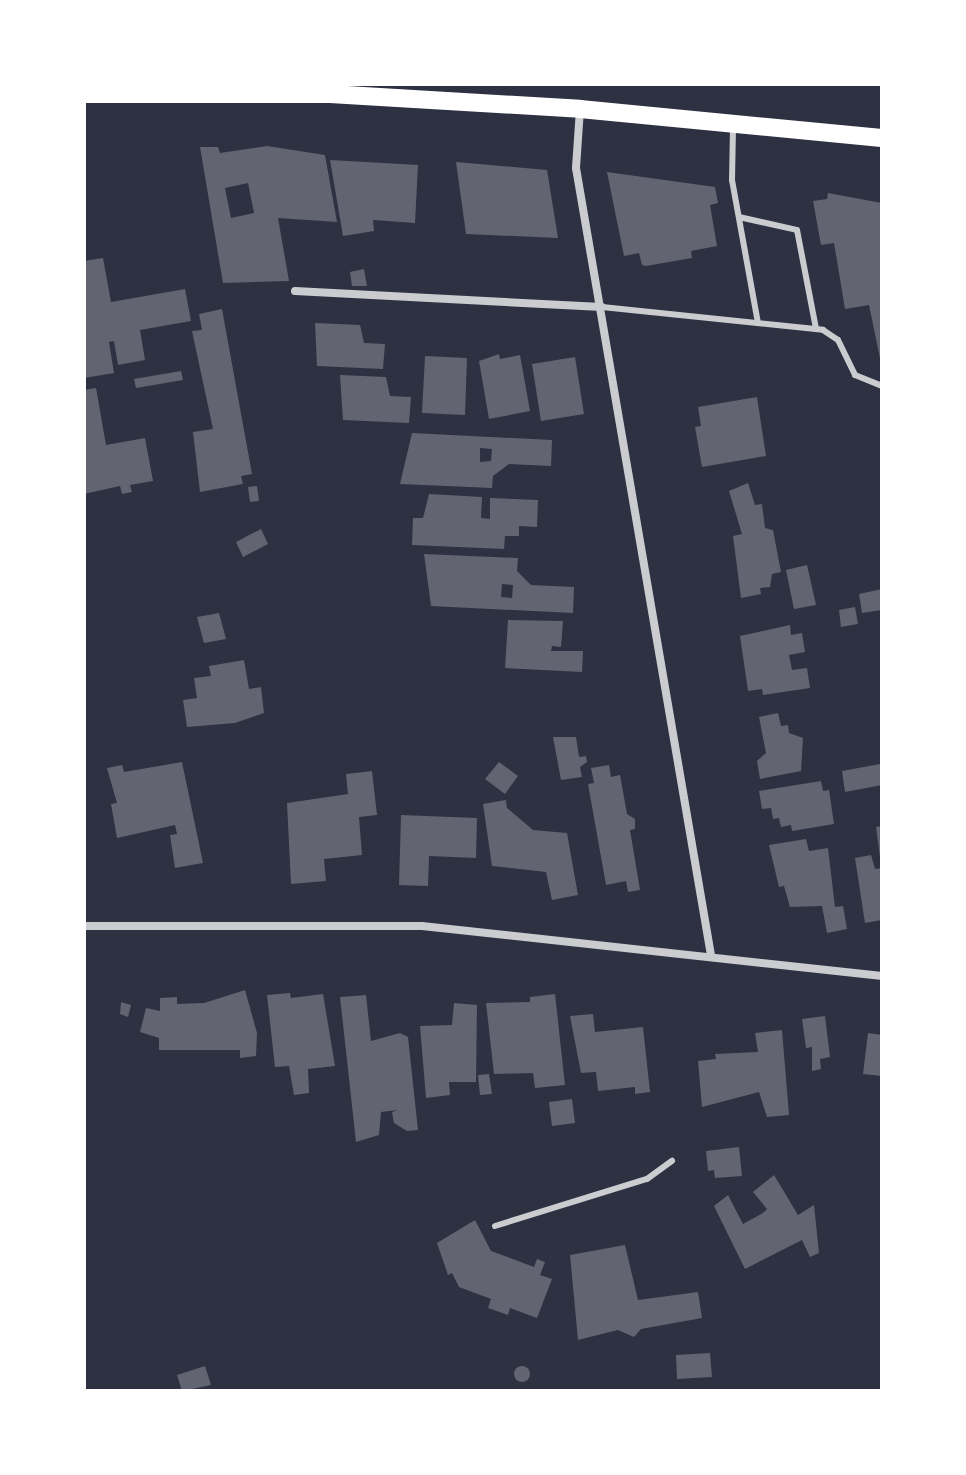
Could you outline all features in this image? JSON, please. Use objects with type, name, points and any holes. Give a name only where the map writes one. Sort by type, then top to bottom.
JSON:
[{"type":"main road","points":[[84,94],[273,91],[580,109],[882,138]]},
{"type":"street","points":[[580,109],[576,168],[711,955]]},
{"type":"street","points":[[295,291],[602,307]]},
{"type":"street","points":[[84,926],[422,926],[882,976]]},
{"type":"lane","points":[[733,124],[732,180],[758,323]]},
{"type":"lane","points":[[739,217],[797,230],[816,329]]},
{"type":"lane","points":[[602,307],[816,329],[838,340],[855,375],[882,386]]},
{"type":"lane","points":[[495,1226],[647,1179],[672,1161]]},
{"type":"building","points":[[267,146],[325,155],[337,222],[278,218],[289,281],[223,283],[200,147],[218,147],[220,153]],"holes":[[[248,183],[254,213],[231,218],[225,188]]]},
{"type":"building","points":[[330,160],[418,165],[415,223],[373,220],[374,231],[343,236]]},
{"type":"building","points":[[456,162],[547,170],[558,238],[466,234]]},
{"type":"building","points":[[607,172],[715,187],[718,203],[710,205],[717,246],[691,251],[692,258],[646,266],[642,265],[639,253],[624,256]]},
{"type":"building","points":[[828,193],[882,203],[882,368],[869,305],[845,309],[834,243],[821,245],[813,201],[827,199]]},
{"type":"building","points":[[103,258],[111,302],[185,289],[191,321],[140,330],[145,360],[118,365],[114,341],[109,342],[114,373],[84,378],[84,261]]},
{"type":"building","points":[[364,269],[367,286],[352,286],[350,272]]},
{"type":"building","points":[[222,309],[252,474],[241,476],[243,484],[200,492],[193,432],[213,429],[192,331],[202,330],[199,314]]},
{"type":"building","points":[[315,323],[360,325],[364,343],[385,344],[383,369],[317,366]]},
{"type":"building","points":[[499,354],[500,359],[520,355],[530,411],[489,419],[479,361]]},
{"type":"building","points":[[425,356],[467,358],[465,415],[422,413]]},
{"type":"building","points":[[575,357],[584,414],[541,421],[532,364]]},
{"type":"building","points":[[181,371],[183,380],[136,388],[134,379]]},
{"type":"building","points":[[340,375],[386,377],[390,396],[411,397],[409,423],[343,420]]},
{"type":"building","points":[[96,388],[106,445],[145,438],[153,481],[130,485],[132,492],[122,494],[120,486],[84,494],[84,390]]},
{"type":"building","points":[[757,397],[766,456],[702,467],[695,427],[701,426],[698,407]]},
{"type":"building","points":[[412,433],[552,440],[551,466],[509,464],[493,476],[492,488],[400,484]],"holes":[[[480,448],[492,449],[491,461],[480,462]]]},
{"type":"building","points":[[748,483],[755,505],[762,504],[765,528],[773,530],[781,572],[772,574],[770,587],[760,588],[761,594],[741,598],[733,536],[742,534],[729,491]]},
{"type":"building","points":[[257,486],[259,501],[250,502],[248,487]]},
{"type":"building","points":[[429,494],[482,497],[481,518],[490,519],[490,498],[538,500],[537,527],[519,526],[519,536],[505,536],[504,549],[412,545],[413,518],[423,518]]},
{"type":"building","points":[[261,529],[268,544],[243,557],[236,542]]},
{"type":"building","points":[[424,554],[518,558],[517,571],[531,585],[574,587],[573,613],[431,606]],"holes":[[[502,584],[513,585],[512,598],[501,597]]]},
{"type":"building","points":[[807,565],[816,605],[794,609],[786,570]]},
{"type":"building","points":[[882,589],[882,610],[862,613],[859,594]]},
{"type":"building","points":[[855,607],[858,624],[841,627],[839,610]]},
{"type":"building","points":[[219,613],[226,639],[204,643],[197,617]]},
{"type":"building","points":[[508,620],[563,621],[561,647],[552,646],[551,651],[583,651],[582,672],[505,668]]},
{"type":"building","points":[[790,625],[791,635],[802,633],[805,652],[789,655],[792,670],[807,668],[810,688],[763,695],[762,689],[748,691],[740,636]]},
{"type":"building","points":[[244,660],[249,689],[261,687],[264,713],[235,723],[187,727],[183,700],[197,698],[194,678],[211,676],[209,666]]},
{"type":"building","points":[[778,713],[781,726],[788,725],[789,733],[803,738],[801,771],[760,779],[757,761],[766,753],[759,717]]},
{"type":"building","points":[[553,737],[576,737],[579,757],[586,756],[587,762],[580,767],[582,777],[561,780]]},
{"type":"building","points":[[182,762],[203,863],[175,868],[170,835],[177,834],[175,825],[117,838],[111,804],[117,803],[107,768],[122,765],[124,772]]},
{"type":"building","points":[[499,762],[518,776],[505,794],[485,779]]},
{"type":"building","points":[[880,764],[882,785],[845,792],[842,771]]},
{"type":"building","points":[[609,765],[611,777],[620,775],[627,814],[635,819],[635,829],[630,830],[640,890],[628,892],[626,881],[606,885],[588,784],[594,783],[591,768]]},
{"type":"building","points":[[372,771],[377,815],[359,817],[362,855],[324,859],[326,881],[291,884],[287,803],[348,794],[346,774]]},
{"type":"building","points":[[821,781],[823,791],[829,790],[834,824],[792,831],[791,825],[781,827],[779,818],[773,819],[771,808],[762,809],[759,791]]},
{"type":"building","points":[[506,800],[507,808],[533,830],[567,833],[578,895],[552,900],[546,872],[492,866],[483,804]]},
{"type":"building","points":[[401,815],[477,818],[476,858],[429,856],[428,886],[399,885]]},
{"type":"building","points":[[882,826],[882,857],[880,857],[876,827]]},
{"type":"building","points":[[806,839],[809,851],[828,848],[835,907],[843,906],[847,929],[827,933],[822,906],[790,907],[784,886],[779,887],[769,845]]},
{"type":"building","points":[[871,855],[875,869],[882,868],[882,920],[865,923],[855,858]]},
{"type":"building","points":[[245,990],[257,1033],[256,1056],[240,1058],[240,1050],[159,1050],[159,1038],[140,1032],[146,1008],[160,1011],[160,998],[177,997],[177,1004],[204,1003]]},
{"type":"building","points":[[290,993],[291,998],[323,994],[335,1066],[308,1069],[309,1093],[294,1095],[289,1066],[275,1067],[267,995]]},
{"type":"building","points":[[555,994],[565,1085],[535,1088],[533,1073],[494,1074],[486,1003],[530,1002],[530,997]]},
{"type":"building","points":[[366,995],[371,1041],[400,1033],[408,1037],[418,1130],[407,1131],[394,1123],[392,1112],[398,1110],[381,1112],[379,1135],[356,1142],[340,997]]},
{"type":"building","points":[[121,1002],[131,1005],[128,1017],[120,1014]]},
{"type":"building","points":[[454,1003],[477,1005],[476,1082],[449,1082],[450,1095],[426,1098],[420,1026],[452,1025]]},
{"type":"building","points":[[593,1014],[595,1032],[643,1027],[650,1092],[635,1094],[635,1087],[598,1091],[596,1072],[581,1073],[570,1016]]},
{"type":"building","points":[[825,1016],[830,1057],[820,1059],[821,1069],[812,1071],[812,1047],[806,1048],[802,1019]]},
{"type":"building","points":[[782,1030],[789,1115],[767,1117],[759,1092],[702,1107],[698,1061],[716,1059],[715,1054],[758,1052],[755,1033]]},
{"type":"building","points":[[868,1033],[882,1035],[882,1076],[863,1074]]},
{"type":"building","points":[[489,1074],[492,1094],[480,1095],[478,1075]]},
{"type":"building","points":[[572,1099],[575,1123],[552,1126],[549,1102]]},
{"type":"building","points":[[739,1147],[742,1176],[715,1178],[714,1170],[708,1171],[706,1151]]},
{"type":"building","points":[[774,1175],[798,1215],[814,1205],[819,1253],[810,1257],[802,1240],[745,1269],[714,1206],[728,1195],[743,1224],[767,1209],[753,1192]]},
{"type":"building","points":[[475,1220],[491,1251],[534,1267],[537,1259],[545,1262],[540,1275],[552,1279],[537,1318],[510,1308],[508,1315],[488,1308],[491,1299],[459,1287],[452,1273],[448,1275],[437,1243]]},
{"type":"building","points":[[625,1245],[638,1300],[698,1292],[702,1318],[641,1329],[634,1337],[618,1330],[578,1340],[570,1255]]},
{"type":"building","points":[[710,1353],[712,1377],[677,1379],[676,1355]]},
{"type":"building","points":[[205,1366],[211,1385],[182,1391],[177,1375]]},
{"type":"building","points":[[522,1366],[528,1368],[528,1380],[522,1382],[516,1380],[514,1374],[516,1368]]}]
